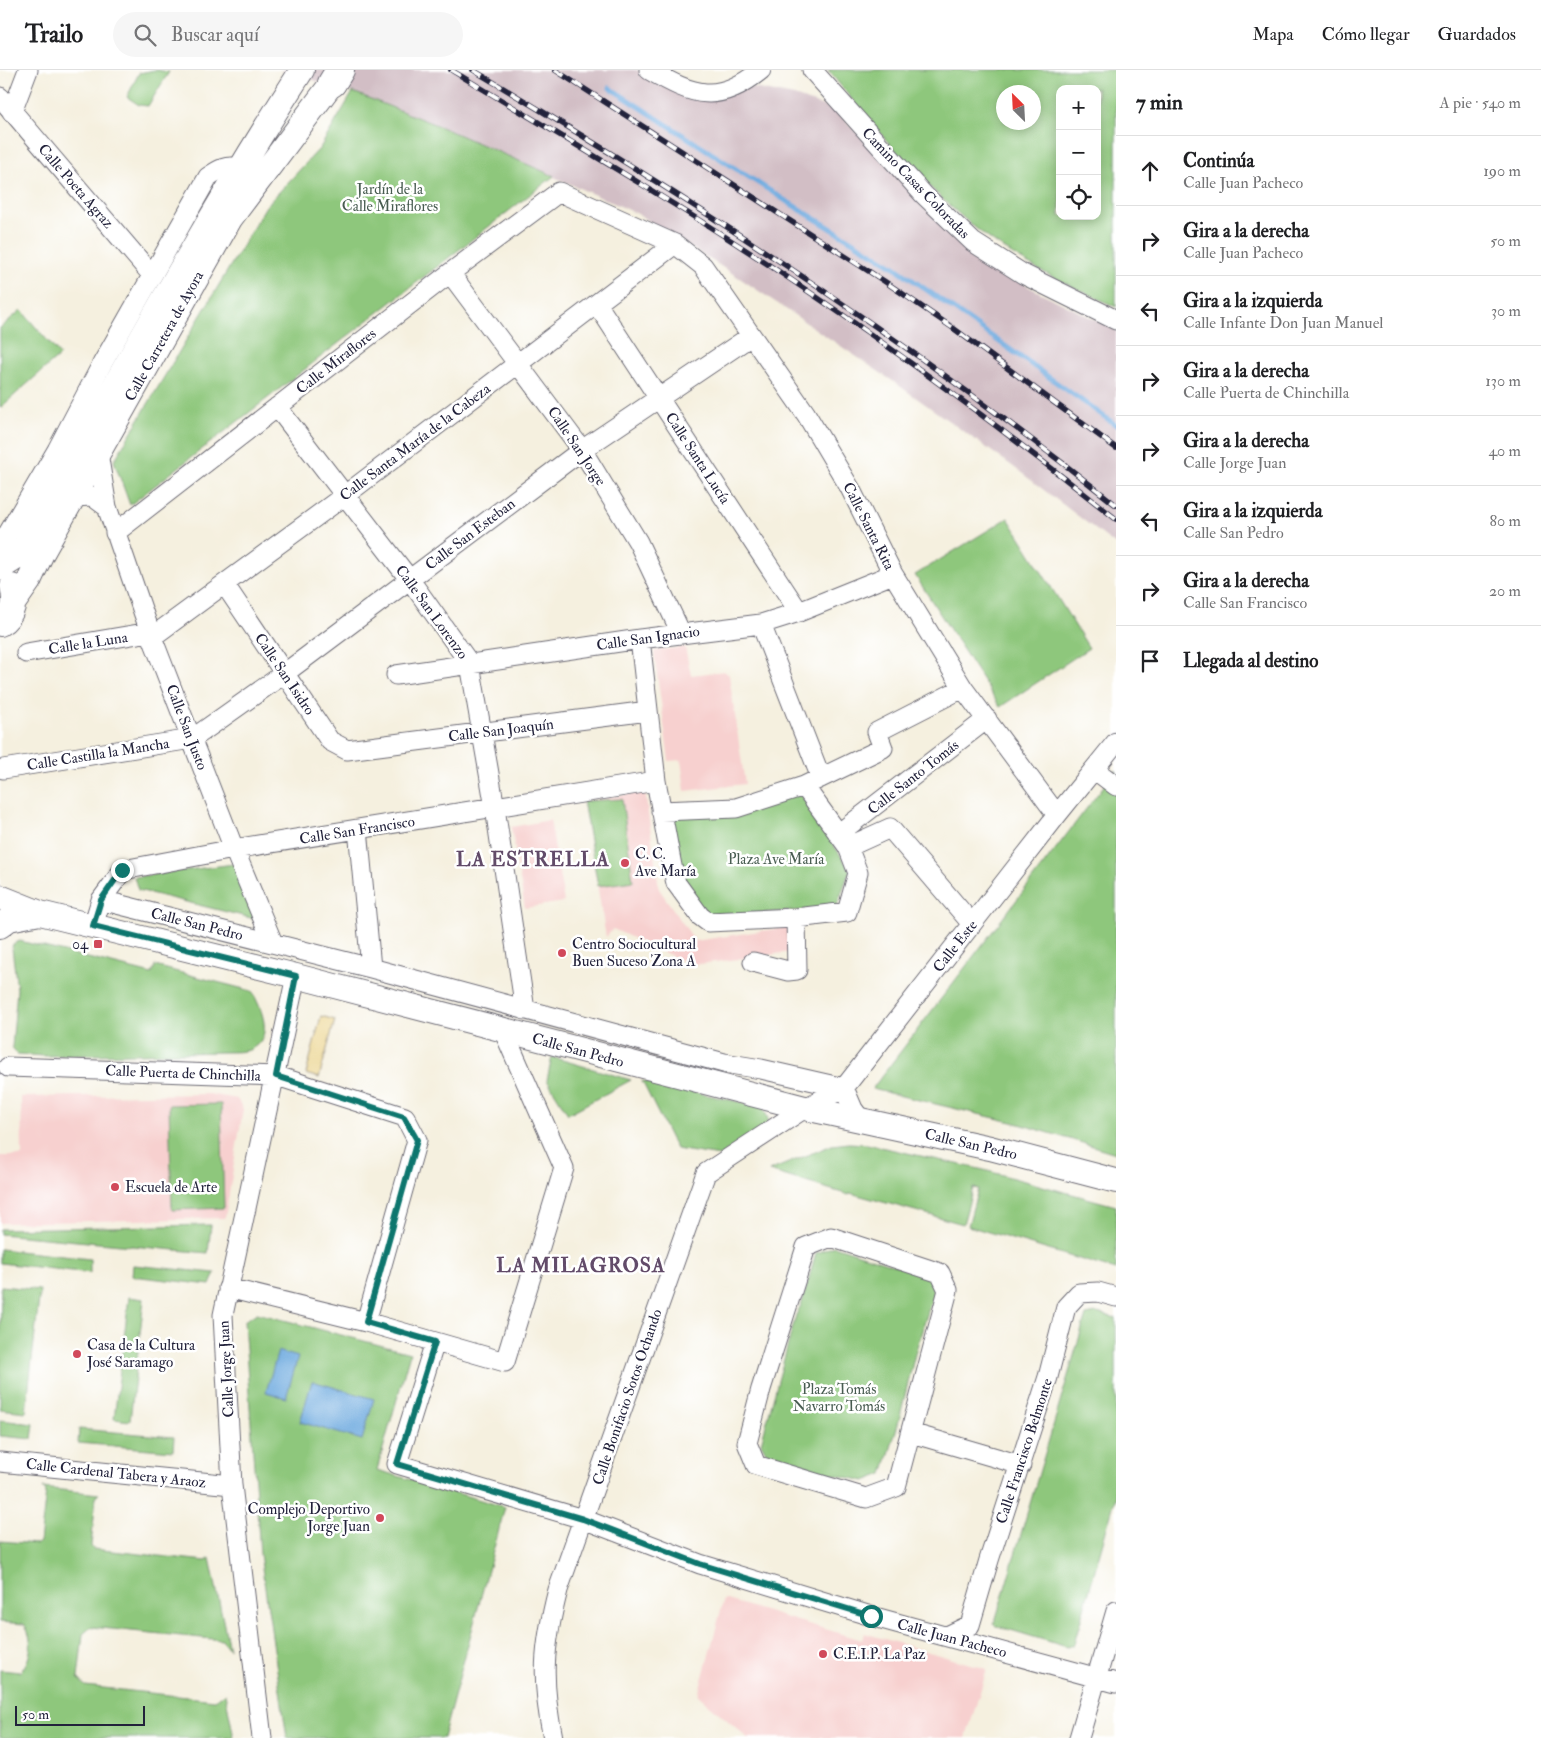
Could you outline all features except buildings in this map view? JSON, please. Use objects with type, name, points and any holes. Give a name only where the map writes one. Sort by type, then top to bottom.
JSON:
[{"type":"main road","name":"Calle Carretera de Ayora","points":[[0,568],[16,558],[26,544],[129,358],[239,168],[302,70]]},
{"type":"main road","name":"Calle Carretera de Ayora","points":[[1,626],[13,608],[14,600],[29,581],[98,453],[230,219],[336,77]]},
{"type":"main road","points":[[0,573],[8,578],[12,585],[14,600]]},
{"type":"main road","name":"Calle San Pedro","points":[[0,897],[40,913],[296,976],[805,1108],[990,1148],[1116,1181]]},
{"type":"main road","name":"Calle San Pedro","points":[[0,926],[9,919],[40,913]]},
{"type":"street","points":[[12,112],[28,70]]},
{"type":"street","points":[[649,70],[686,88],[716,94],[746,82],[761,70]]},
{"type":"street","name":"Camino Casas Coloradas","points":[[812,70],[924,195],[973,242],[1023,274],[1116,320]]},
{"type":"street","name":"Calle Poeta Agraz","points":[[0,97],[152,275]]},
{"type":"street","points":[[0,547],[57,450],[152,275],[208,177],[218,169],[229,166],[239,168]]},
{"type":"street","name":"Calle Santa Rita","points":[[559,192],[675,244],[703,266],[806,414],[850,488],[893,574],[964,688],[1056,815]]},
{"type":"street","name":"Calle Miraflores","points":[[115,533],[450,273],[559,192]]},
{"type":"street","name":"Calle Santa María de la Cabeza","points":[[151,634],[225,585],[675,244]]},
{"type":"street","name":"Calle San Jorge","points":[[450,273],[582,450],[638,542],[681,633]]},
{"type":"street","name":"Calle Santa Lucía","points":[[596,304],[799,612]]},
{"type":"street","name":"Calle San Esteban","points":[[192,738],[285,673],[582,450],[752,336]]},
{"type":"street","name":"Calle San Lorenzo","points":[[277,407],[410,580],[470,664],[483,732],[525,1010]]},
{"type":"street","name":"Calle San Justo","points":[[98,453],[107,507],[151,634],[234,849],[274,943]]},
{"type":"street","points":[[74,498],[92,496],[107,507]]},
{"type":"street","name":"Calle San Ignacio","points":[[396,675],[640,638],[761,624],[799,612],[893,574]]},
{"type":"street","name":"Calle San Isidro","points":[[225,585],[330,741],[347,750],[353,750]]},
{"type":"street","points":[[640,638],[656,781],[676,883],[700,916],[708,922],[796,918],[847,912],[858,873],[843,840],[812,782],[761,624]]},
{"type":"street","name":"Calle la Luna","points":[[26,653],[151,634]]},
{"type":"street","points":[[661,811],[736,808],[812,782],[883,748],[877,732],[964,688]]},
{"type":"street","name":"Calle San Joaquín","points":[[353,750],[648,711]]},
{"type":"street","name":"Calle Santo Tomás","points":[[843,840],[987,719]]},
{"type":"street","name":"Calle Castilla la Mancha","points":[[3,769],[192,738]]},
{"type":"street","name":"Calle Este","points":[[805,1108],[844,1088],[1056,815],[1116,742]]},
{"type":"street","points":[[1094,770],[1116,786]]},
{"type":"street","name":"Calle San Francisco","points":[[93,926],[101,900],[122,870],[234,849],[656,781]]},
{"type":"street","points":[[843,840],[890,828],[972,924]]},
{"type":"street","points":[[358,829],[371,968]]},
{"type":"street","name":"Calle San Pedro","points":[[101,900],[371,968],[724,1063],[761,1069],[844,1088]]},
{"type":"street","points":[[753,962],[788,971],[797,970],[796,918]]},
{"type":"street","name":"Calle Jorge Juan","points":[[262,1738],[232,1485],[223,1315],[296,976]]},
{"type":"street","points":[[228,1288],[366,1322],[505,1362],[564,1168],[503,1030]]},
{"type":"street","name":"Calle Puerta de Chinchilla","points":[[3,1066],[276,1076],[404,1117],[417,1140],[366,1322]]},
{"type":"street","points":[[844,1088],[853,1109],[861,1120]]},
{"type":"street","name":"Calle Bonifacio Sotos Ochando","points":[[553,1738],[544,1682],[546,1633],[558,1590],[706,1173],[805,1108]]},
{"type":"street","points":[[831,1237],[940,1273],[948,1290],[911,1433],[896,1487],[866,1498],[756,1465],[747,1443],[761,1389],[806,1246],[831,1237]]},
{"type":"street","name":"Calle Francisco Belmonte","points":[[947,1636],[970,1625],[989,1560],[1021,1464],[1066,1307],[1079,1293],[1098,1292],[1116,1297]]},
{"type":"street","name":"Calle Juan Pacheco","points":[[435,1342],[397,1464],[583,1519],[700,1564],[871,1616],[1107,1680]]},
{"type":"street","points":[[911,1433],[1021,1464]]},
{"type":"street","name":"Calle Cardenal Tabera y Araoz","points":[[0,1462],[232,1485]]},
{"type":"street","points":[[1079,1738],[1107,1680],[1116,1611]]},
{"type":"shaded area","points":[[279,70],[637,70],[678,92],[748,87],[794,96],[835,110],[962,243],[1029,287],[1116,330],[1116,545],[1015,468],[894,382],[738,277],[636,213],[434,124],[353,92]]},
{"type":"shaded area","points":[[685,647],[691,675],[724,671],[729,675],[745,784],[685,791],[681,760],[669,761],[654,651]]},
{"type":"shaded area","name":"C. C. Ave María","points":[[645,792],[659,889],[695,941],[787,927],[791,952],[692,965],[613,929],[606,937],[583,801]]},
{"type":"shaded area","points":[[550,820],[564,902],[525,908],[511,827]]},
{"type":"shaded area","name":"Escuela de Arte","points":[[209,1094],[237,1099],[243,1109],[225,1218],[0,1223],[0,1156],[22,1156],[21,1097]]},
{"type":"shaded area","name":"C.E.I.P. La Paz","points":[[724,1599],[862,1640],[864,1633],[987,1669],[966,1738],[748,1738],[698,1695]]},
{"type":"green space","points":[[155,70],[169,72],[148,106],[139,105],[127,97],[139,73]]},
{"type":"green space","points":[[828,70],[1116,70],[1116,307],[1026,263],[998,245],[951,207],[886,140]]},
{"type":"green space","name":"Jardín de la Calle Miraflores","points":[[353,92],[434,124],[554,176],[130,505],[114,461],[266,206],[320,148]]},
{"type":"green space","points":[[21,310],[60,355],[0,408],[0,328]]},
{"type":"green space","points":[[1008,518],[1089,648],[1000,707],[915,575]]},
{"type":"green space","points":[[1116,770],[1116,1153],[1016,1123],[872,1089]]},
{"type":"green space","name":"Plaza Ave María","points":[[798,790],[850,870],[836,908],[705,917],[677,876],[663,813]]},
{"type":"green space","points":[[622,799],[633,881],[598,886],[583,801]]},
{"type":"green space","points":[[234,864],[259,920],[138,890],[134,877]]},
{"type":"green space","points":[[20,941],[152,974],[155,966],[252,991],[264,1022],[262,1038],[257,1045],[249,1050],[238,1052],[43,1056],[17,1054],[12,1047],[17,989],[12,948],[13,944]]},
{"type":"green space","points":[[552,1057],[631,1080],[568,1114],[547,1080]]},
{"type":"green space","points":[[642,1081],[763,1107],[768,1119],[765,1126],[720,1156],[676,1149]]},
{"type":"green space","points":[[221,1104],[224,1208],[172,1210],[169,1105]]},
{"type":"green space","points":[[849,1143],[867,1144],[984,1170],[1116,1206],[1116,1270],[968,1226],[978,1189],[973,1188],[963,1224],[850,1193],[849,1195],[769,1171],[832,1145]]},
{"type":"green space","points":[[211,1225],[208,1253],[0,1234],[0,1229]]},
{"type":"green space","name":"Plaza Tomás Navarro Tomás","points":[[834,1246],[933,1278],[934,1292],[916,1350],[898,1424],[883,1474],[865,1481],[827,1473],[766,1452],[761,1443],[796,1315],[802,1303],[816,1253]]},
{"type":"green space","points":[[0,1249],[90,1259],[90,1273],[0,1263]]},
{"type":"green space","points":[[133,1265],[215,1273],[210,1285],[132,1276]]},
{"type":"green space","points":[[1,1286],[40,1290],[26,1412],[0,1409]]},
{"type":"green space","points":[[129,1297],[144,1299],[130,1421],[114,1419]]},
{"type":"green space","name":"Complejo Deportivo Jorge Juan","points":[[257,1313],[410,1353],[377,1470],[505,1507],[443,1738],[287,1738],[260,1554],[244,1321]]},
{"type":"green space","points":[[1097,1313],[1116,1318],[1116,1496],[1074,1644],[1067,1647],[994,1625],[1086,1315]]},
{"type":"green space","points":[[0,1420],[34,1424],[32,1439],[0,1436]]},
{"type":"green space","points":[[79,1429],[174,1437],[173,1451],[78,1443]]},
{"type":"green space","points":[[43,1488],[99,1494],[96,1497],[91,1546],[93,1549],[206,1561],[210,1558],[229,1649],[222,1640],[91,1627],[83,1634],[78,1678],[85,1686],[215,1700],[225,1693],[234,1738],[0,1738],[0,1670],[20,1672],[29,1655],[30,1642],[24,1624],[0,1622],[0,1541],[37,1544],[40,1542],[46,1492]]},
{"type":"sand","points":[[321,1016],[335,1020],[319,1078],[306,1074]]},
{"type":"water","points":[[278,1351],[298,1357],[286,1398],[266,1392]]},
{"type":"water","points":[[312,1381],[374,1399],[362,1440],[300,1422]]},
{"type":"waterway","points":[[610,88],[786,201],[893,266],[1116,425]]},
{"type":"railway","points":[[451,70],[661,196],[784,275],[952,393],[1116,519]]},
{"type":"railway","points":[[473,70],[639,171],[802,276],[961,387],[1116,505]]},
{"type":"railway","points":[[555,70],[884,281],[953,328],[1116,448]]},
{"type":"place","name":"C. C. Ave María","points":[[625,863]]},
{"type":"place","name":"04","points":[[98,944]]},
{"type":"place","name":"Centro Sociocultural Buen Suceso Zona A","points":[[562,953]]},
{"type":"place","name":"Escuela de Arte","points":[[115,1187]]},
{"type":"place","name":"Casa de la Cultura José Saramago","points":[[77,1354]]},
{"type":"place","name":"Complejo Deportivo Jorge Juan","points":[[380,1518]]},
{"type":"place","name":"C.E.I.P. La Paz","points":[[823,1654]]},
{"type":"district","name":"LA ESTRELLA","points":[[533,859]]},
{"type":"district","name":"LA MILAGROSA","points":[[581,1265]]},
{"type":"route","points":[[122,870],[101,900],[93,926],[296,976],[276,1076],[404,1117],[417,1140],[366,1322],[435,1342],[397,1464],[583,1519],[700,1564],[871,1616]]}]
